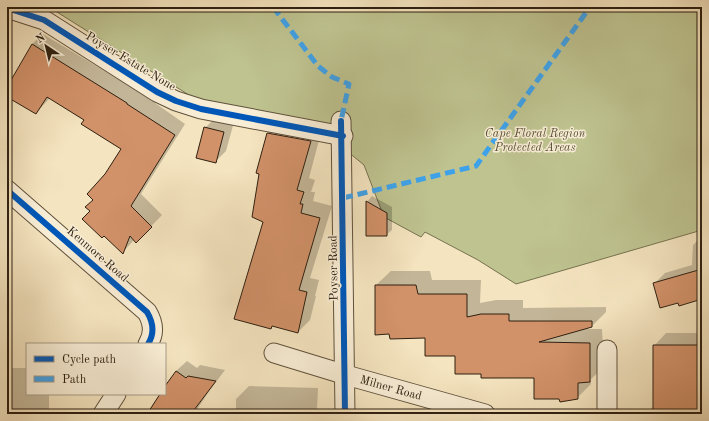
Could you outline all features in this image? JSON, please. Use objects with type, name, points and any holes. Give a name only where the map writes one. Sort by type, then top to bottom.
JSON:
[{"type":"street","name":"Poyser Estate None","points":[[7,8],[44,20],[157,92],[176,101],[200,109],[342,129]]},
{"type":"street","name":"Poyser Road","points":[[342,129],[346,375],[345,414]]},
{"type":"street","name":"Kenmore Road","points":[[7,190],[147,312],[151,318],[153,332],[148,343]]},
{"type":"street","points":[[607,350],[607,414]]},
{"type":"street","name":"Milner Road","points":[[274,353],[485,414]]},
{"type":"street","points":[[103,414],[115,395]]},
{"type":"green space","name":"Cape Floral Region Protected Areas","points":[[49,7],[702,7],[702,230],[516,284],[478,260],[425,232],[421,237],[384,217],[364,165],[319,128],[200,102]]},
{"type":"building","points":[[32,44],[127,103],[175,135],[131,206],[152,227],[136,243],[130,236],[123,254],[104,236],[102,238],[82,219],[90,211],[85,207],[93,200],[87,194],[105,174],[121,149],[81,124],[84,120],[47,97],[36,114],[7,97],[7,87]]},
{"type":"building","points":[[204,127],[224,132],[216,163],[196,158]]},
{"type":"building","points":[[267,133],[311,141],[297,190],[304,192],[300,204],[303,204],[301,213],[320,218],[299,290],[307,292],[298,333],[272,326],[271,329],[234,319],[263,222],[252,217],[259,174],[256,173]]},
{"type":"building","points":[[366,201],[387,213],[387,236],[366,236]]},
{"type":"building","points":[[702,269],[702,299],[679,306],[678,303],[660,308],[653,283]]},
{"type":"building","points":[[375,285],[416,285],[418,294],[467,294],[467,317],[481,314],[509,314],[509,321],[592,321],[592,327],[539,342],[590,343],[590,382],[578,383],[578,399],[560,402],[559,399],[534,399],[534,378],[481,378],[481,374],[455,374],[455,356],[425,356],[425,338],[390,339],[389,334],[375,335]]},
{"type":"building","points":[[653,345],[700,345],[698,414],[653,414]]},
{"type":"building","points":[[176,371],[186,378],[188,376],[216,381],[191,414],[147,414],[159,395],[166,395],[166,385]]},
{"type":"marked path","points":[[273,7],[318,66],[332,77],[349,84],[341,121]]},
{"type":"marked path","points":[[343,198],[476,166],[590,7]]},
{"type":"cycle path","points":[[7,8],[44,20],[157,92],[176,101],[201,109],[343,136]]},
{"type":"cycle path","points":[[341,121],[345,414]]},
{"type":"cycle path","points":[[7,190],[147,312],[151,320],[152,328],[152,336],[148,343]]}]
